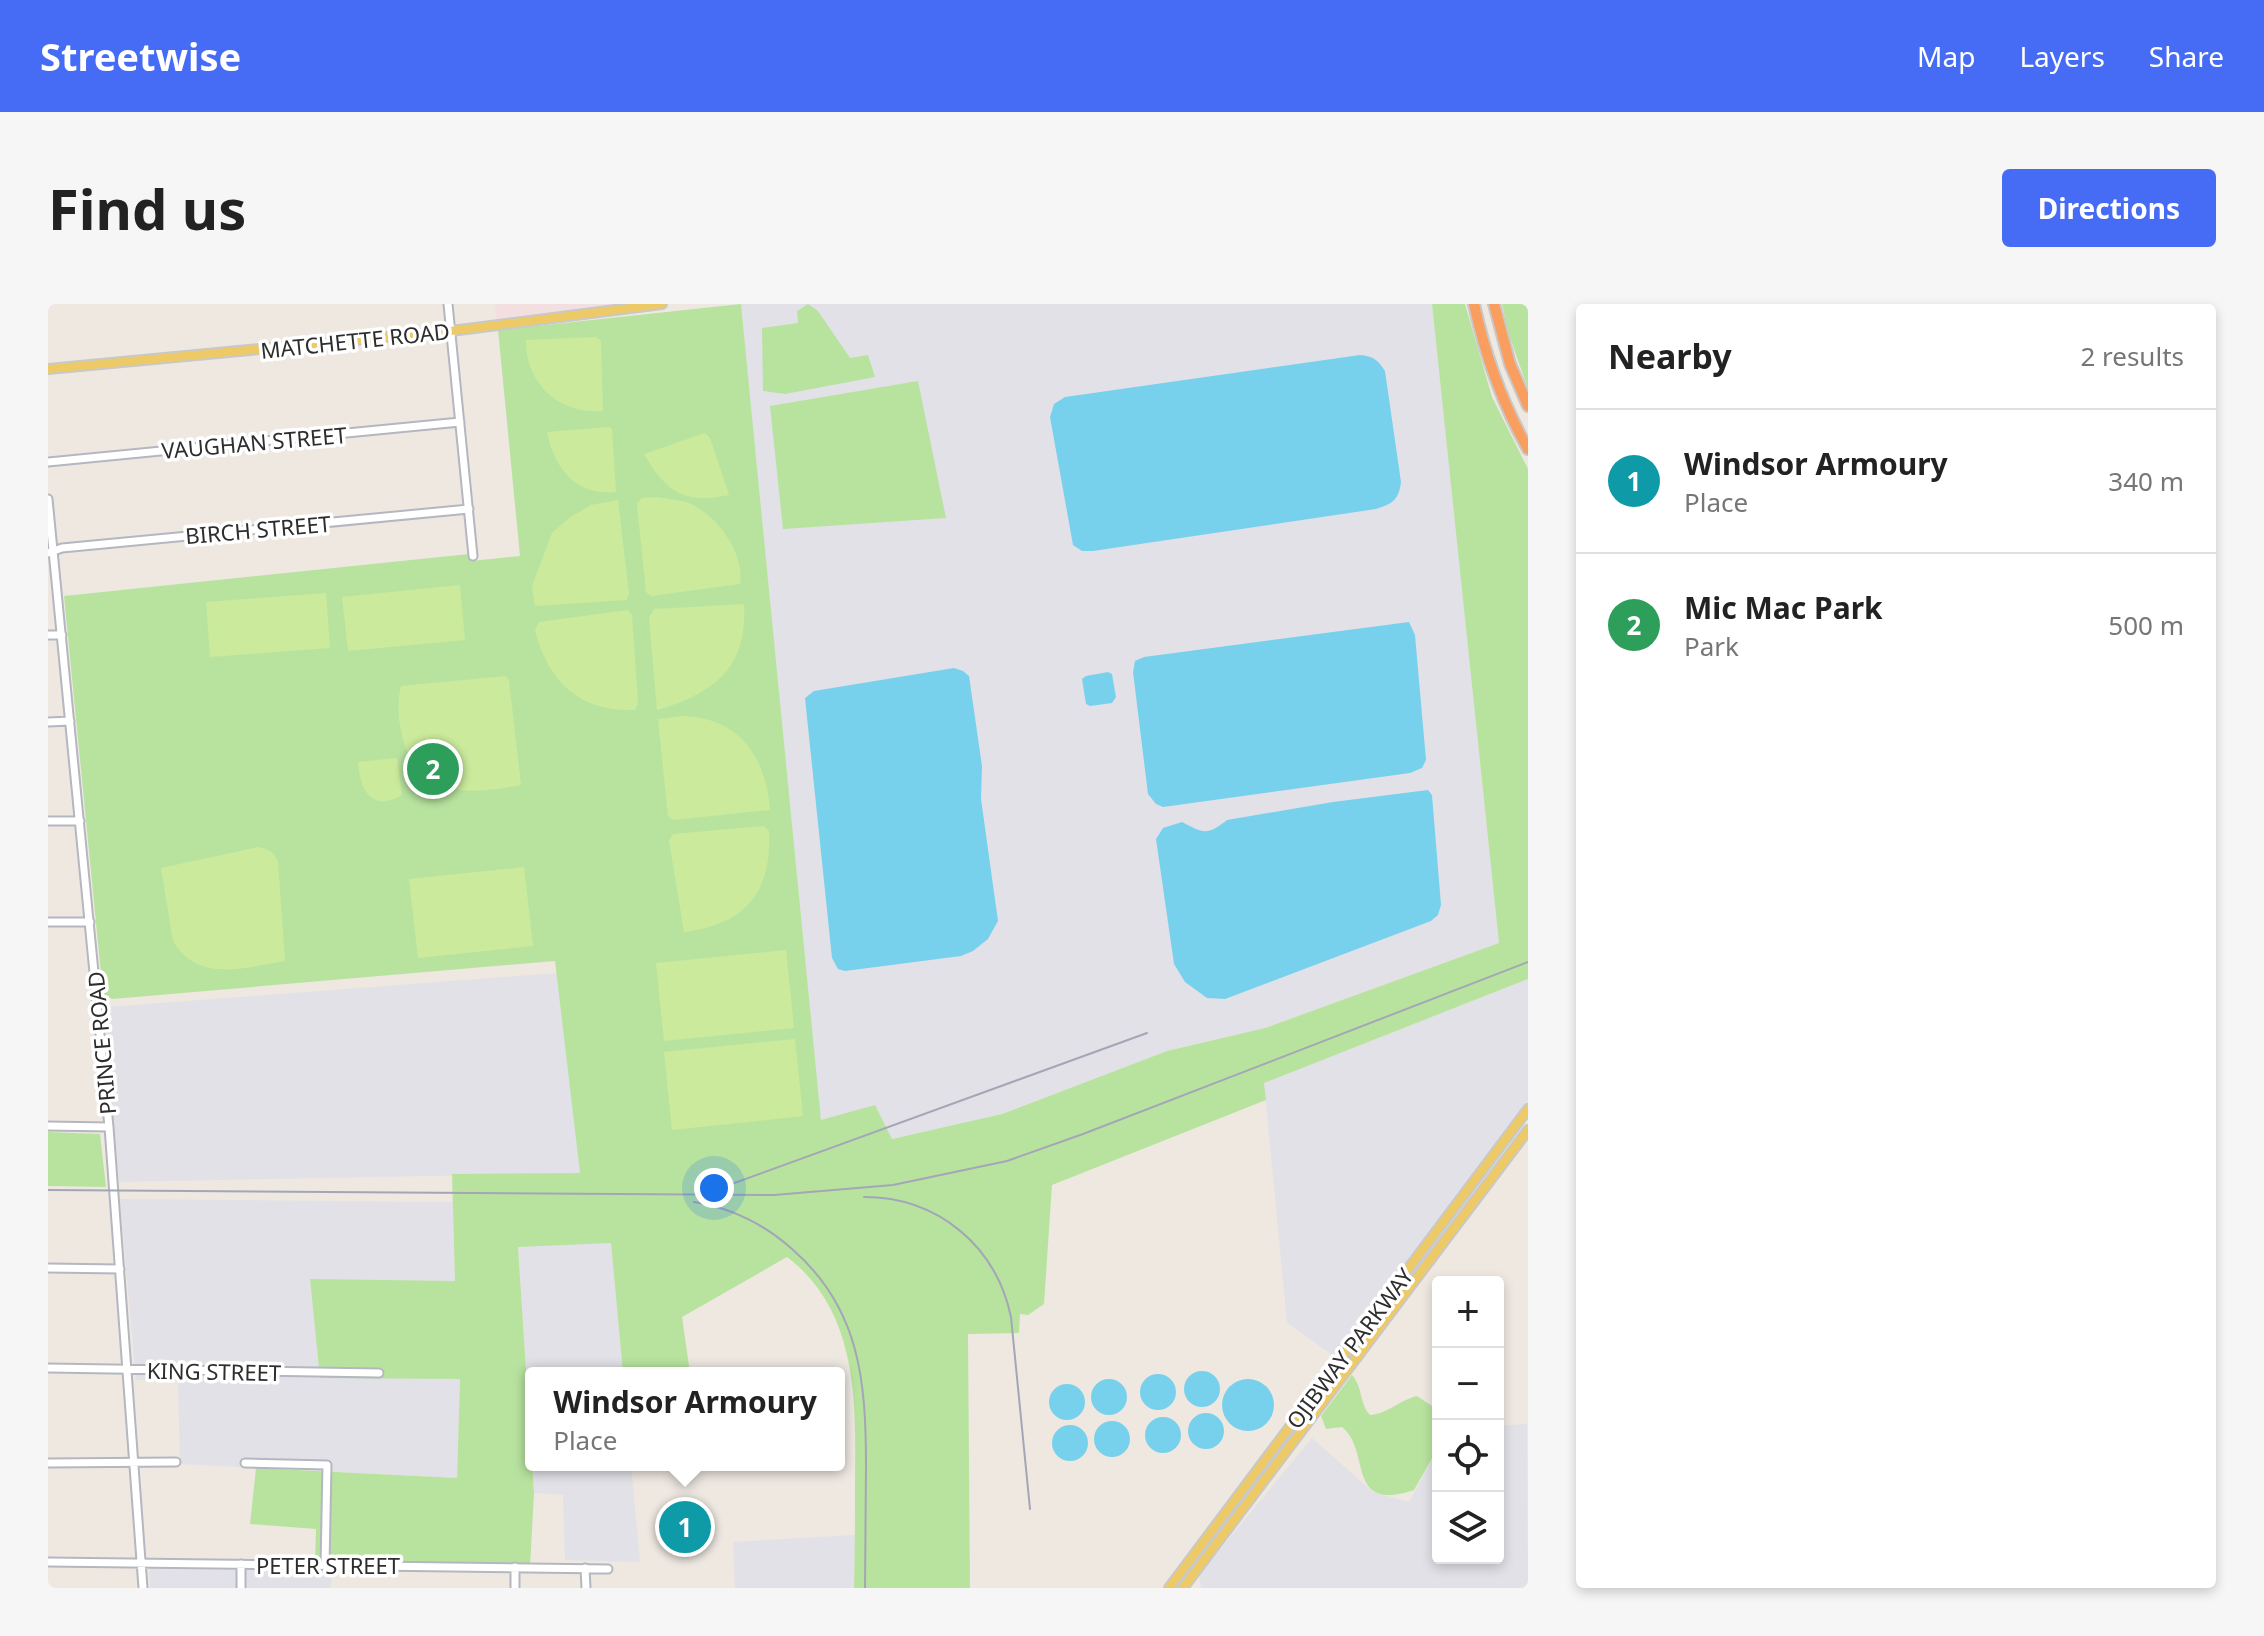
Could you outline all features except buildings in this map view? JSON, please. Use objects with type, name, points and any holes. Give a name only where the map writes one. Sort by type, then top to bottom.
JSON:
[{"type":"highway","points":[[1474,304],[1490,365],[1528,449]]},
{"type":"highway","points":[[1494,304],[1510,364],[1528,406]]},
{"type":"main road","name":"MATCHETTE ROAD","points":[[48,369],[451,331],[662,304]]},
{"type":"main road","name":"OJIBWAY PARKWAY","points":[[1183,1588],[1525,1125],[1528,1109]]},
{"type":"main road","name":"OJIBWAY PARKWAY","points":[[1169,1588],[1525,1125]]},
{"type":"street","points":[[448,304],[473,556]]},
{"type":"street","name":"VAUGHAN STREET","points":[[48,462],[460,422]]},
{"type":"street","name":"PRINCE ROAD","points":[[48,499],[109,1127],[143,1588]]},
{"type":"street","name":"BIRCH STREET","points":[[51,552],[67,547],[469,509]]},
{"type":"street","points":[[48,635],[62,635]]},
{"type":"street","points":[[48,722],[70,721]]},
{"type":"street","points":[[48,821],[80,821]]},
{"type":"street","points":[[48,922],[90,922]]},
{"type":"street","points":[[48,1126],[109,1127]]},
{"type":"street","points":[[48,1268],[120,1269]]},
{"type":"street","name":"KING STREET","points":[[48,1368],[379,1373]]},
{"type":"street","points":[[48,1463],[176,1462]]},
{"type":"street","points":[[245,1463],[327,1465],[325,1566]]},
{"type":"street","name":"PETER STREET","points":[[48,1562],[608,1569]]},
{"type":"street","points":[[241,1564],[241,1588]]},
{"type":"street","points":[[515,1567],[515,1588]]},
{"type":"street","points":[[585,1568],[586,1588]]},
{"type":"shaded area","points":[[495,304],[649,304],[497,325]]},
{"type":"shaded area","points":[[741,304],[1432,304],[1499,943],[1265,1028],[1167,1051],[1002,1114],[892,1139],[821,1121]]},
{"type":"shaded area","points":[[557,973],[581,1173],[119,1182],[104,1012],[108,1007]]},
{"type":"shaded area","points":[[1528,979],[1528,1104],[1337,1358],[1287,1323],[1264,1083]]},
{"type":"shaded area","points":[[120,1199],[454,1202],[455,1281],[310,1280],[320,1378],[460,1378],[457,1478],[180,1464],[178,1380],[136,1380]]},
{"type":"shaded area","points":[[611,1242],[622,1367],[526,1367],[518,1246]]},
{"type":"shaded area","points":[[1527,1424],[1528,1588],[1201,1588],[1199,1575],[1312,1438],[1373,1492],[1409,1502],[1432,1460],[1432,1564],[1504,1564],[1504,1426]]},
{"type":"shaded area","points":[[532,1471],[632,1471],[640,1562],[565,1560],[563,1495],[534,1493]]},
{"type":"shaded area","points":[[855,1535],[854,1588],[735,1588],[733,1542]]},
{"type":"shaded area","points":[[149,1569],[332,1571],[331,1588],[150,1588]]},
{"type":"green space","points":[[741,304],[821,1120],[875,1105],[892,1139],[1002,1114],[1167,1051],[1265,1028],[1499,943],[1432,304],[1465,304],[1492,397],[1528,469],[1528,979],[1264,1083],[1266,1100],[1052,1185],[1044,1304],[1028,1315],[1020,1314],[1019,1333],[968,1334],[970,1588],[854,1588],[855,1417],[848,1358],[840,1329],[827,1303],[810,1278],[787,1257],[682,1317],[689,1367],[622,1367],[611,1243],[518,1247],[526,1367],[525,1471],[533,1471],[534,1493],[530,1567],[315,1564],[316,1529],[250,1524],[256,1468],[457,1478],[460,1379],[320,1378],[310,1279],[455,1281],[452,1174],[580,1173],[555,961],[112,999],[103,994],[64,596],[469,554],[471,561],[520,556],[498,330]]},
{"type":"green space","points":[[808,304],[818,311],[850,358],[868,355],[875,377],[785,394],[763,391],[762,328],[798,323],[797,311]]},
{"type":"green space","points":[[1502,304],[1528,304],[1528,389],[1508,332]]},
{"type":"green space","points":[[596,337],[601,341],[603,411],[587,411],[559,402],[548,394],[532,370],[526,340]]},
{"type":"green space","points":[[918,381],[946,518],[783,529],[770,406]]},
{"type":"green space","points":[[610,427],[616,492],[602,492],[578,484],[569,477],[555,457],[547,432]]},
{"type":"green space","points":[[705,433],[710,438],[729,495],[700,498],[678,492],[661,478],[644,454]]},
{"type":"green space","points":[[658,497],[689,503],[719,526],[738,560],[740,584],[651,596],[646,592],[637,504],[642,498]]},
{"type":"green space","points":[[618,500],[629,594],[626,600],[535,606],[532,586],[552,533],[591,505]]},
{"type":"green space","points":[[460,585],[465,640],[348,651],[342,597]]},
{"type":"green space","points":[[326,593],[330,648],[210,657],[206,602]]},
{"type":"green space","points":[[744,604],[740,645],[723,675],[695,695],[657,710],[649,617],[654,609]]},
{"type":"green space","points":[[628,610],[632,615],[638,704],[635,710],[598,706],[569,690],[558,679],[548,665],[535,630],[539,622]]},
{"type":"green space","points":[[506,676],[521,785],[464,790],[432,782],[419,771],[409,756],[402,735],[398,710],[401,686]]},
{"type":"green space","points":[[683,716],[720,724],[746,744],[763,773],[770,810],[673,820],[668,816],[658,719]]},
{"type":"green space","points":[[397,758],[402,795],[391,800],[375,800],[361,781],[358,762]]},
{"type":"green space","points":[[764,826],[769,831],[766,872],[750,902],[723,922],[684,932],[669,841],[673,834]]},
{"type":"green space","points":[[258,847],[271,852],[278,862],[285,961],[239,969],[209,968],[196,963],[173,941],[161,868]]},
{"type":"green space","points":[[524,867],[533,946],[418,958],[409,879]]},
{"type":"green space","points":[[786,950],[794,1028],[664,1041],[656,963]]},
{"type":"green space","points":[[795,1039],[803,1116],[672,1130],[664,1052]]},
{"type":"green space","points":[[48,1132],[100,1134],[106,1187],[48,1186]]},
{"type":"green space","points":[[1352,1375],[1370,1415],[1417,1396],[1432,1406],[1432,1458],[1414,1490],[1392,1495],[1378,1493],[1369,1487],[1363,1476],[1351,1438],[1342,1427],[1326,1429],[1321,1416]]},
{"type":"water","points":[[1360,355],[1375,359],[1385,371],[1401,482],[1399,493],[1391,503],[1376,509],[1093,551],[1082,551],[1073,545],[1050,417],[1054,404],[1065,397]]},
{"type":"water","points":[[1409,622],[1415,635],[1426,760],[1422,768],[1410,773],[1163,807],[1148,794],[1133,672],[1135,661],[1144,657]]},
{"type":"water","points":[[954,668],[969,676],[982,766],[981,799],[998,921],[988,939],[961,956],[845,971],[838,969],[832,958],[805,698],[814,691]]},
{"type":"water","points":[[1108,672],[1112,674],[1116,697],[1112,703],[1086,704],[1082,679]]},
{"type":"water","points":[[1428,790],[1432,795],[1441,905],[1438,915],[1431,921],[1225,999],[1207,998],[1185,982],[1174,964],[1156,839],[1163,828],[1182,822],[1210,831],[1227,820]]},
{"type":"water","points":[[1202,1371],[1215,1376],[1220,1389],[1215,1402],[1202,1407],[1189,1402],[1184,1389],[1189,1376]]},
{"type":"water","points":[[1158,1374],[1171,1379],[1176,1392],[1171,1405],[1158,1410],[1145,1405],[1140,1392],[1145,1379]]},
{"type":"water","points":[[1109,1379],[1122,1384],[1127,1397],[1122,1410],[1109,1415],[1096,1410],[1091,1397],[1096,1384]]},
{"type":"water","points":[[1248,1379],[1266,1387],[1274,1405],[1266,1423],[1248,1431],[1230,1423],[1222,1405],[1230,1387]]},
{"type":"water","points":[[1067,1384],[1080,1389],[1085,1402],[1080,1415],[1067,1420],[1054,1415],[1049,1402],[1054,1389]]},
{"type":"water","points":[[1206,1413],[1219,1418],[1224,1431],[1219,1444],[1206,1449],[1193,1444],[1188,1431],[1193,1418]]},
{"type":"water","points":[[1163,1417],[1176,1422],[1181,1435],[1176,1448],[1163,1453],[1150,1448],[1145,1435],[1150,1422]]},
{"type":"water","points":[[1112,1421],[1125,1426],[1130,1439],[1125,1452],[1112,1457],[1099,1452],[1094,1439],[1099,1426]]},
{"type":"water","points":[[1070,1425],[1083,1430],[1088,1443],[1083,1456],[1070,1461],[1057,1456],[1052,1443],[1057,1430]]},
{"type":"railway","points":[[48,1190],[774,1195],[893,1185],[1007,1161],[1528,962]]},
{"type":"railway","points":[[718,1189],[1147,1033]]},
{"type":"railway","points":[[864,1197],[891,1199],[939,1216],[960,1230],[992,1268],[1011,1317],[1030,1509]]},
{"type":"railway","points":[[694,1202],[734,1213],[781,1240],[815,1272],[845,1321],[861,1376],[864,1405],[865,1588]]},
{"type":"place","name":"Mic Mac Park","points":[[433,769]]},
{"type":"place","name":"Windsor Armoury","points":[[685,1527]]}]
